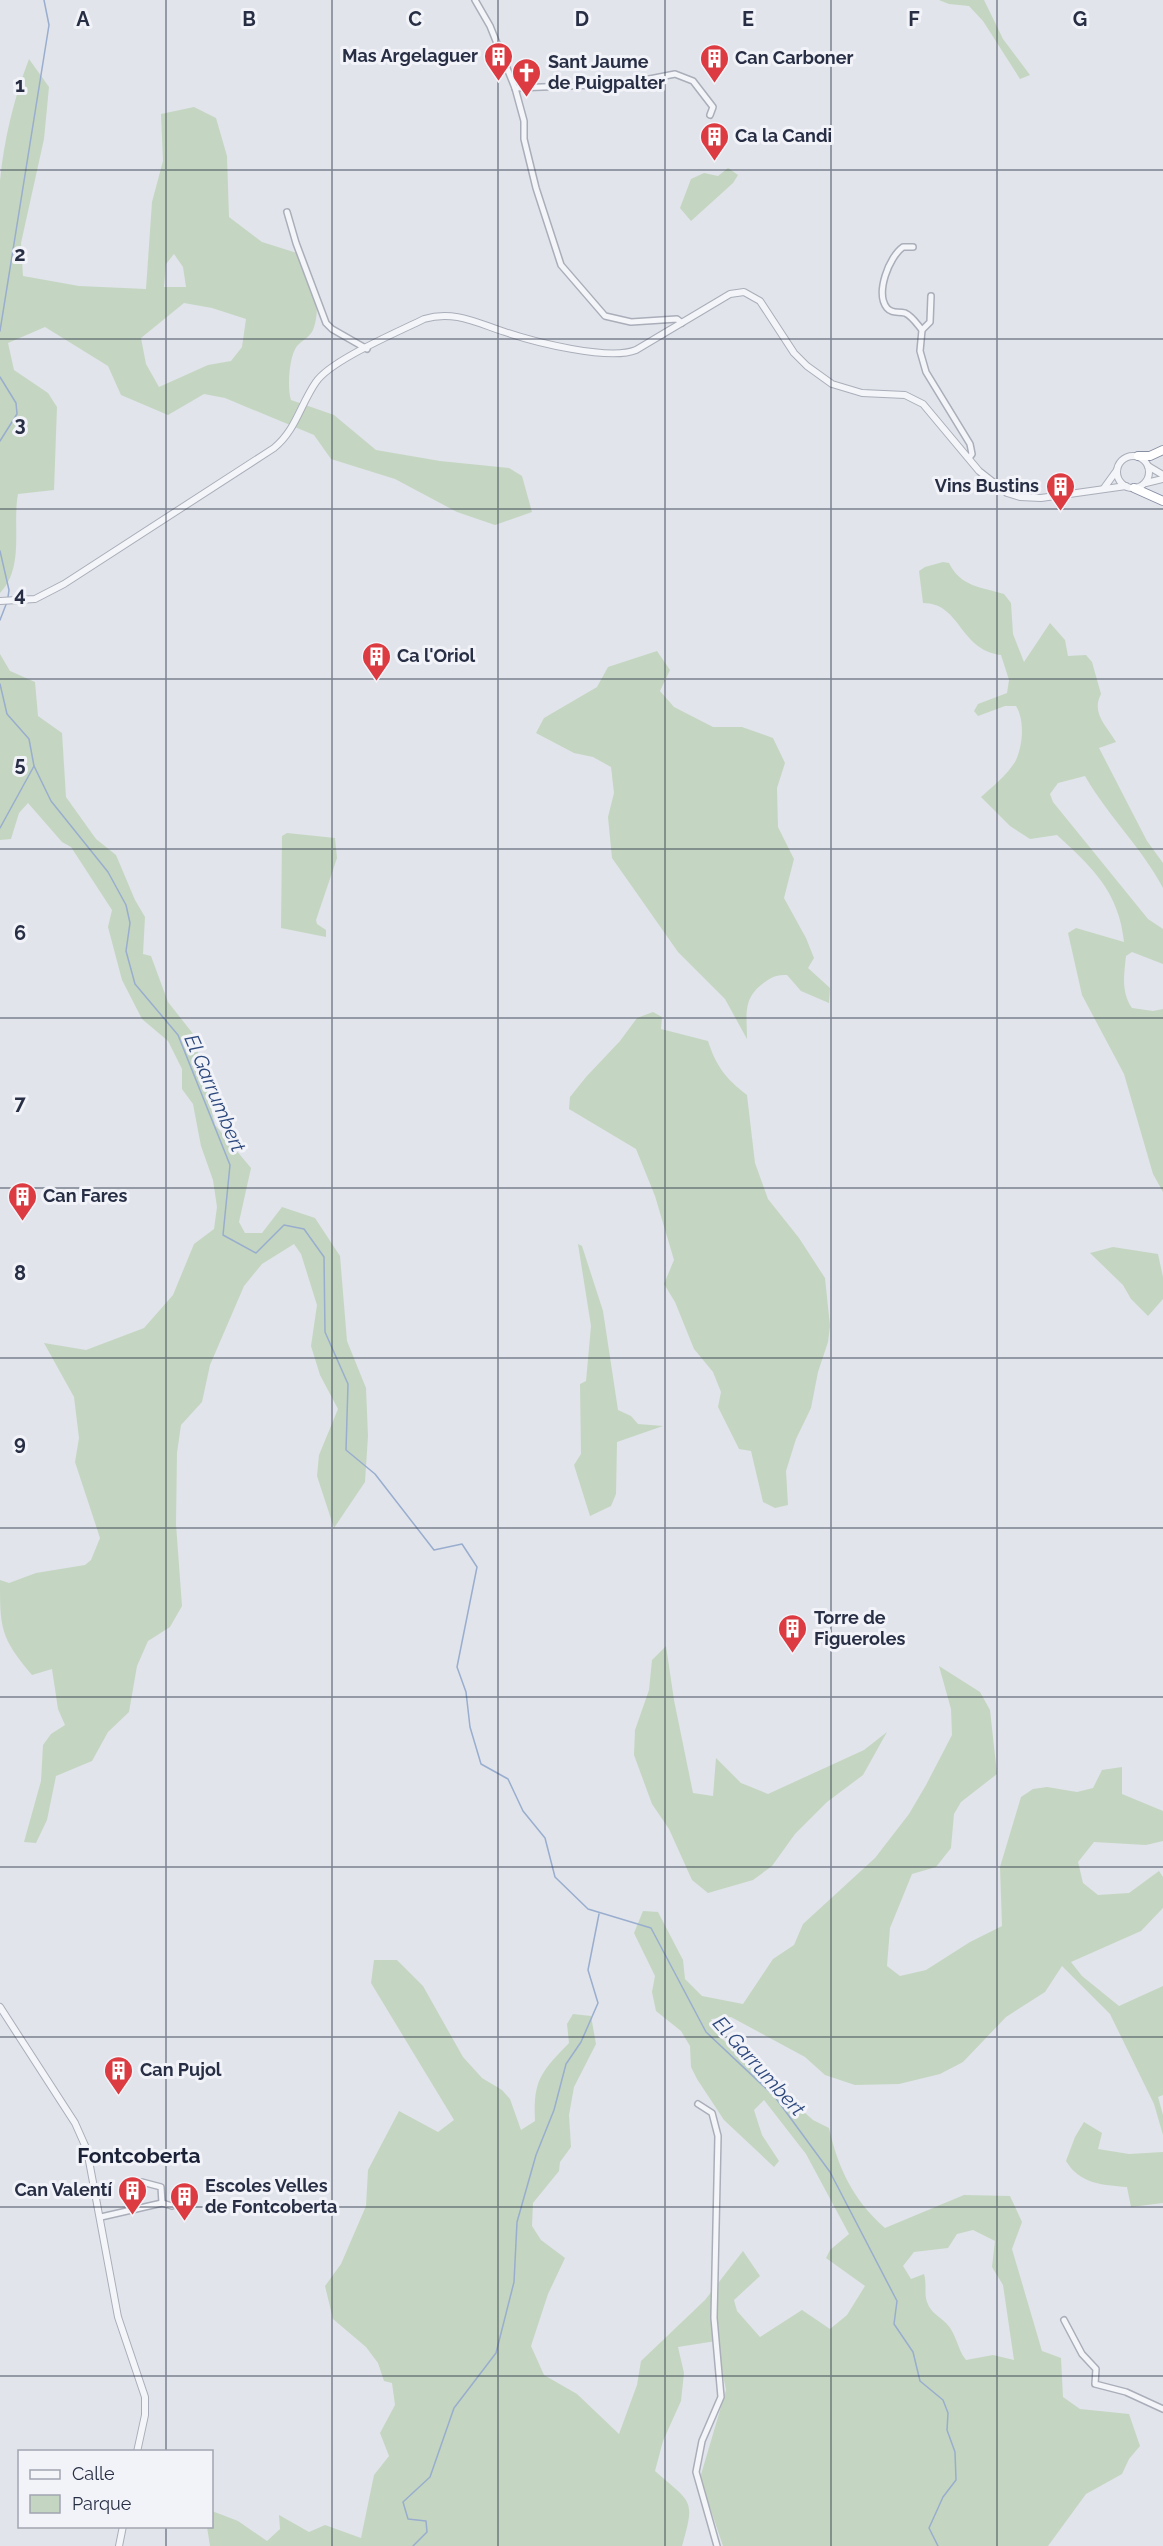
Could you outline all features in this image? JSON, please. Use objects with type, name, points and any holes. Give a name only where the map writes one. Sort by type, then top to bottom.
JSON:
[{"type":"highway","points":[[1138,456],[1154,455],[1163,450]]},
{"type":"highway","points":[[1130,487],[1163,501]]},
{"type":"street","points":[[475,0],[490,26],[514,88],[524,121],[524,139],[536,188],[561,265],[605,316],[631,322],[677,320],[682,323]]},
{"type":"street","points":[[514,88],[624,84],[675,74],[693,81],[713,107],[710,115]]},
{"type":"street","points":[[287,212],[296,243],[326,322],[332,329],[367,349]]},
{"type":"street","points":[[913,247],[903,247],[889,261],[883,300],[892,312],[907,314],[922,333]]},
{"type":"street","points":[[0,601],[35,599],[64,584],[274,448],[285,439],[307,397],[322,375],[424,319],[439,314],[455,315],[507,333],[613,355],[636,350],[730,294],[744,292],[752,294],[760,301],[794,353],[807,366],[845,390],[905,395],[915,399],[931,412],[996,487],[1020,497],[1060,496],[1130,487],[1163,477]]},
{"type":"street","points":[[931,296],[930,322],[922,333],[920,351],[924,366],[970,444],[972,454],[969,458]]},
{"type":"street","points":[[1104,489],[1123,459],[1138,456],[1163,477]]},
{"type":"street","points":[[1145,483],[1149,473],[1148,466]]},
{"type":"street","points":[[1117,470],[1120,481],[1130,487]]},
{"type":"street","points":[[0,2007],[84,2141],[101,2217],[118,2317],[145,2397],[145,2415],[137,2450]]},
{"type":"street","points":[[698,2104],[712,2113],[718,2136],[714,2318],[721,2397],[702,2441],[696,2472],[717,2546]]},
{"type":"street","points":[[142,2182],[161,2187],[162,2203]]},
{"type":"street","points":[[101,2217],[162,2203],[172,2206]]},
{"type":"street","points":[[1064,2320],[1082,2354],[1096,2369],[1095,2384],[1126,2392],[1163,2409]]},
{"type":"street","points":[[119,2546],[123,2528]]},
{"type":"green space","points":[[939,0],[984,0],[1003,39],[1030,75],[1020,79],[983,21],[969,6],[949,4]]},
{"type":"green space","points":[[29,59],[49,87],[44,139],[21,243],[23,276],[79,286],[146,289],[152,202],[163,161],[161,114],[194,107],[216,118],[227,156],[229,217],[262,242],[300,254],[312,281],[316,301],[316,320],[312,332],[297,346],[292,357],[289,381],[291,400],[334,415],[376,450],[440,461],[509,468],[522,476],[532,512],[495,525],[457,512],[395,479],[331,459],[314,435],[225,398],[204,394],[168,415],[121,395],[108,366],[45,327],[8,343],[14,370],[48,393],[57,407],[54,490],[18,494],[13,571],[8,583],[0,593],[0,181],[7,134]],"holes":[[[174,254],[183,267],[186,287],[164,287],[166,264]],[[184,303],[212,308],[246,319],[242,347],[231,361],[208,365],[159,387],[146,364],[141,338]]]},
{"type":"green space","points":[[728,168],[738,175],[733,183],[691,221],[680,208],[691,179],[704,173],[718,176]]},
{"type":"green space","points":[[943,562],[949,563],[959,577],[966,582],[1004,594],[1011,603],[1013,634],[1024,662],[1050,623],[1065,640],[1068,656],[1086,655],[1092,662],[1101,694],[1098,701],[1099,713],[1116,742],[1099,748],[1147,841],[1163,863],[1163,888],[1155,873],[1085,776],[1058,783],[1050,794],[1053,802],[1148,919],[1163,929],[1163,964],[1132,952],[1126,956],[1124,977],[1126,996],[1132,1008],[1153,1011],[1163,1009],[1163,1192],[1153,1174],[1124,1074],[1082,995],[1068,933],[1076,928],[1124,942],[1116,909],[1102,882],[1082,858],[1057,835],[1030,839],[1010,826],[981,797],[1015,762],[1021,741],[1021,719],[1016,706],[1005,706],[978,716],[974,711],[978,704],[1007,693],[1009,680],[1001,655],[976,645],[945,610],[936,605],[923,603],[919,571]]},
{"type":"green space","points":[[657,651],[670,670],[660,691],[674,707],[713,727],[742,727],[773,738],[785,763],[777,788],[778,827],[794,859],[784,898],[814,958],[808,968],[830,988],[829,1003],[801,991],[787,975],[773,977],[758,988],[749,1000],[747,1039],[725,999],[678,952],[612,858],[608,817],[614,793],[611,767],[593,757],[574,753],[536,733],[544,718],[597,687],[608,667]]},
{"type":"green space","points":[[0,654],[10,671],[35,682],[38,716],[62,733],[66,797],[96,839],[116,855],[135,900],[145,917],[143,954],[151,956],[168,1002],[194,1035],[215,1125],[251,1168],[239,1222],[245,1233],[262,1233],[282,1207],[315,1218],[340,1256],[347,1341],[366,1388],[368,1436],[365,1482],[334,1528],[317,1476],[319,1455],[338,1409],[320,1375],[311,1346],[317,1305],[301,1254],[294,1244],[262,1264],[244,1286],[210,1365],[202,1402],[181,1425],[177,1453],[176,1524],[182,1606],[170,1627],[148,1641],[137,1666],[129,1712],[108,1732],[92,1761],[56,1776],[47,1820],[36,1843],[24,1842],[41,1781],[43,1745],[51,1734],[65,1725],[58,1709],[52,1669],[32,1675],[8,1641],[0,1610],[0,1580],[9,1583],[36,1573],[85,1565],[91,1560],[100,1538],[75,1462],[79,1438],[74,1397],[44,1343],[86,1350],[144,1328],[173,1295],[194,1244],[214,1229],[217,1207],[213,1180],[201,1146],[193,1104],[182,1089],[182,1069],[168,1041],[142,1019],[122,980],[108,927],[112,910],[71,847],[62,842],[28,803],[19,813],[11,839],[0,840]]},
{"type":"green space","points":[[287,833],[335,838],[337,858],[316,920],[317,924],[326,930],[326,937],[281,928],[282,836]]},
{"type":"green space","points":[[653,1012],[662,1017],[661,1029],[708,1041],[723,1071],[747,1095],[755,1163],[768,1199],[799,1238],[825,1278],[830,1326],[828,1342],[818,1372],[811,1408],[796,1439],[786,1471],[788,1505],[775,1508],[763,1502],[751,1451],[739,1449],[718,1407],[721,1392],[713,1372],[694,1349],[675,1302],[664,1284],[674,1260],[655,1196],[636,1149],[569,1109],[570,1097],[620,1041],[637,1018]]},
{"type":"green space","points":[[578,1244],[582,1246],[603,1311],[618,1410],[631,1416],[638,1424],[663,1426],[617,1442],[616,1494],[611,1506],[590,1516],[574,1465],[581,1454],[580,1384],[586,1381],[591,1326]]},
{"type":"green space","points":[[1113,1247],[1158,1254],[1163,1277],[1163,1299],[1148,1316],[1131,1299],[1123,1285],[1090,1253]]},
{"type":"green space","points":[[666,1646],[674,1700],[693,1793],[713,1796],[716,1758],[741,1783],[768,1794],[864,1750],[887,1732],[863,1775],[827,1802],[795,1834],[772,1866],[753,1880],[708,1893],[692,1880],[669,1829],[652,1804],[634,1755],[635,1730],[649,1690],[652,1660]]},
{"type":"green space","points":[[939,1666],[980,1692],[990,1710],[997,1774],[961,1802],[954,1814],[951,1848],[936,1867],[912,1874],[890,1928],[887,1966],[900,1976],[926,1970],[970,1942],[1002,1926],[1000,1867],[1021,1797],[1033,1789],[1047,1787],[1077,1792],[1093,1788],[1102,1770],[1122,1767],[1122,1794],[1163,1811],[1163,1841],[1146,1845],[1094,1842],[1078,1862],[1083,1883],[1098,1895],[1129,1893],[1159,1871],[1163,1877],[1163,1908],[1141,1931],[1071,1962],[1082,1976],[1119,2006],[1163,1986],[1163,2095],[1158,2097],[1163,2115],[1163,2135],[1154,2104],[1110,2014],[1062,1966],[1045,1992],[1006,2017],[963,2062],[940,2074],[899,2084],[855,2085],[825,2075],[805,2057],[731,2017],[711,2019],[720,2037],[813,2120],[829,2128],[837,2157],[848,2183],[864,2206],[885,2228],[964,2195],[1010,2196],[1022,2222],[1012,2249],[1042,2351],[1061,2358],[1063,2397],[1080,2409],[1129,2414],[1140,2446],[1129,2459],[1122,2474],[1086,2494],[1048,2546],[723,2546],[700,2478],[726,2390],[716,2341],[678,2347],[684,2373],[681,2401],[663,2441],[655,2471],[687,2502],[689,2519],[682,2546],[210,2546],[207,2528],[213,2528],[213,2511],[238,2521],[267,2541],[280,2529],[279,2515],[309,2532],[325,2525],[361,2538],[374,2475],[389,2456],[380,2433],[395,2405],[392,2383],[384,2381],[378,2363],[366,2347],[333,2319],[325,2286],[341,2264],[366,2206],[368,2170],[399,2111],[438,2132],[454,2120],[371,1983],[374,1960],[397,1960],[423,1986],[463,2057],[482,2078],[502,2090],[510,2099],[521,2130],[535,2121],[537,2086],[545,2070],[569,2043],[567,2024],[573,2014],[591,2016],[596,2044],[574,2087],[569,2115],[571,2147],[560,2162],[559,2171],[533,2203],[532,2226],[541,2240],[565,2258],[548,2294],[531,2346],[544,2375],[577,2394],[619,2434],[637,2385],[641,2361],[705,2300],[743,2251],[760,2276],[734,2300],[737,2311],[760,2337],[802,2310],[830,2329],[847,2315],[865,2286],[826,2258],[830,2250],[849,2234],[806,2154],[764,2100],[754,2110],[762,2135],[779,2161],[774,2167],[724,2120],[691,2067],[690,2046],[681,2031],[656,2011],[652,1992],[655,1976],[634,1933],[643,1911],[658,1912],[683,1960],[685,1979],[702,1996],[743,2004],[773,1959],[794,1945],[803,1924],[875,1858],[909,1814],[952,1735],[951,1709]],"holes":[[[973,2230],[995,2241],[992,2267],[1003,2285],[1014,2360],[993,2355],[966,2360],[950,2327],[929,2306],[926,2299],[924,2274],[911,2279],[903,2266],[914,2252],[948,2248],[957,2234]]]},
{"type":"green space","points":[[1084,2122],[1102,2133],[1098,2149],[1129,2154],[1163,2152],[1163,2203],[1131,2207],[1127,2187],[1092,2182],[1072,2169],[1066,2161],[1075,2137]]},
{"type":"waterway","name":"El Garrumbert","points":[[0,331],[49,25],[44,0]]},
{"type":"waterway","name":"El Garrumbert","points":[[0,377],[16,403],[17,414],[0,441]]},
{"type":"waterway","name":"El Garrumbert","points":[[0,551],[9,590],[8,597]]},
{"type":"waterway","name":"El Garrumbert","points":[[0,620],[7,602]]},
{"type":"waterway","name":"El Garrumbert","points":[[0,684],[7,714],[29,739],[34,766],[51,801],[108,872],[126,905],[130,923],[126,951],[135,984],[178,1035],[230,1165],[223,1235],[256,1253],[284,1225],[304,1229],[324,1257],[325,1332],[348,1384],[346,1450],[375,1474],[434,1550],[462,1544],[477,1567],[457,1667],[466,1692],[470,1727],[481,1764],[508,1779],[523,1811],[545,1838],[555,1877],[588,1909],[651,1928],[706,2032],[775,2097],[830,2172],[897,2301],[894,2324],[913,2352],[920,2381],[943,2400],[948,2413],[947,2430],[955,2452],[956,2480],[943,2497],[929,2528],[938,2546]]},
{"type":"waterway","points":[[0,828],[34,766]]},
{"type":"waterway","points":[[413,2546],[427,2532],[426,2521],[408,2519],[403,2502],[430,2477],[454,2408],[496,2353],[514,2282],[517,2222],[536,2155],[554,2110],[566,2064],[581,2042],[598,2003],[588,1970],[599,1914]]},
{"type":"place","name":"Mas Argelaguer","points":[[499,82]]},
{"type":"place","name":"Can Carboner","points":[[714,84]]},
{"type":"place","name":"Sant Jaume de Puigpalter","points":[[527,98]]},
{"type":"place","name":"Ca la Candi","points":[[714,162]]},
{"type":"place","name":"Vins Bustins","points":[[1060,512]]},
{"type":"place","name":"Ca l'Oriol","points":[[376,682]]},
{"type":"place","name":"Can Fares","points":[[22,1222]]},
{"type":"place","name":"Torre de Figueroles","points":[[793,1654]]},
{"type":"place","name":"Can Pujol","points":[[119,2096]]},
{"type":"place","name":"Can Valentí","points":[[133,2216]]},
{"type":"place","name":"Escoles Velles de Fontcoberta","points":[[184,2222]]},
{"type":"district","name":"Fontcoberta","points":[[139,2156]]}]
